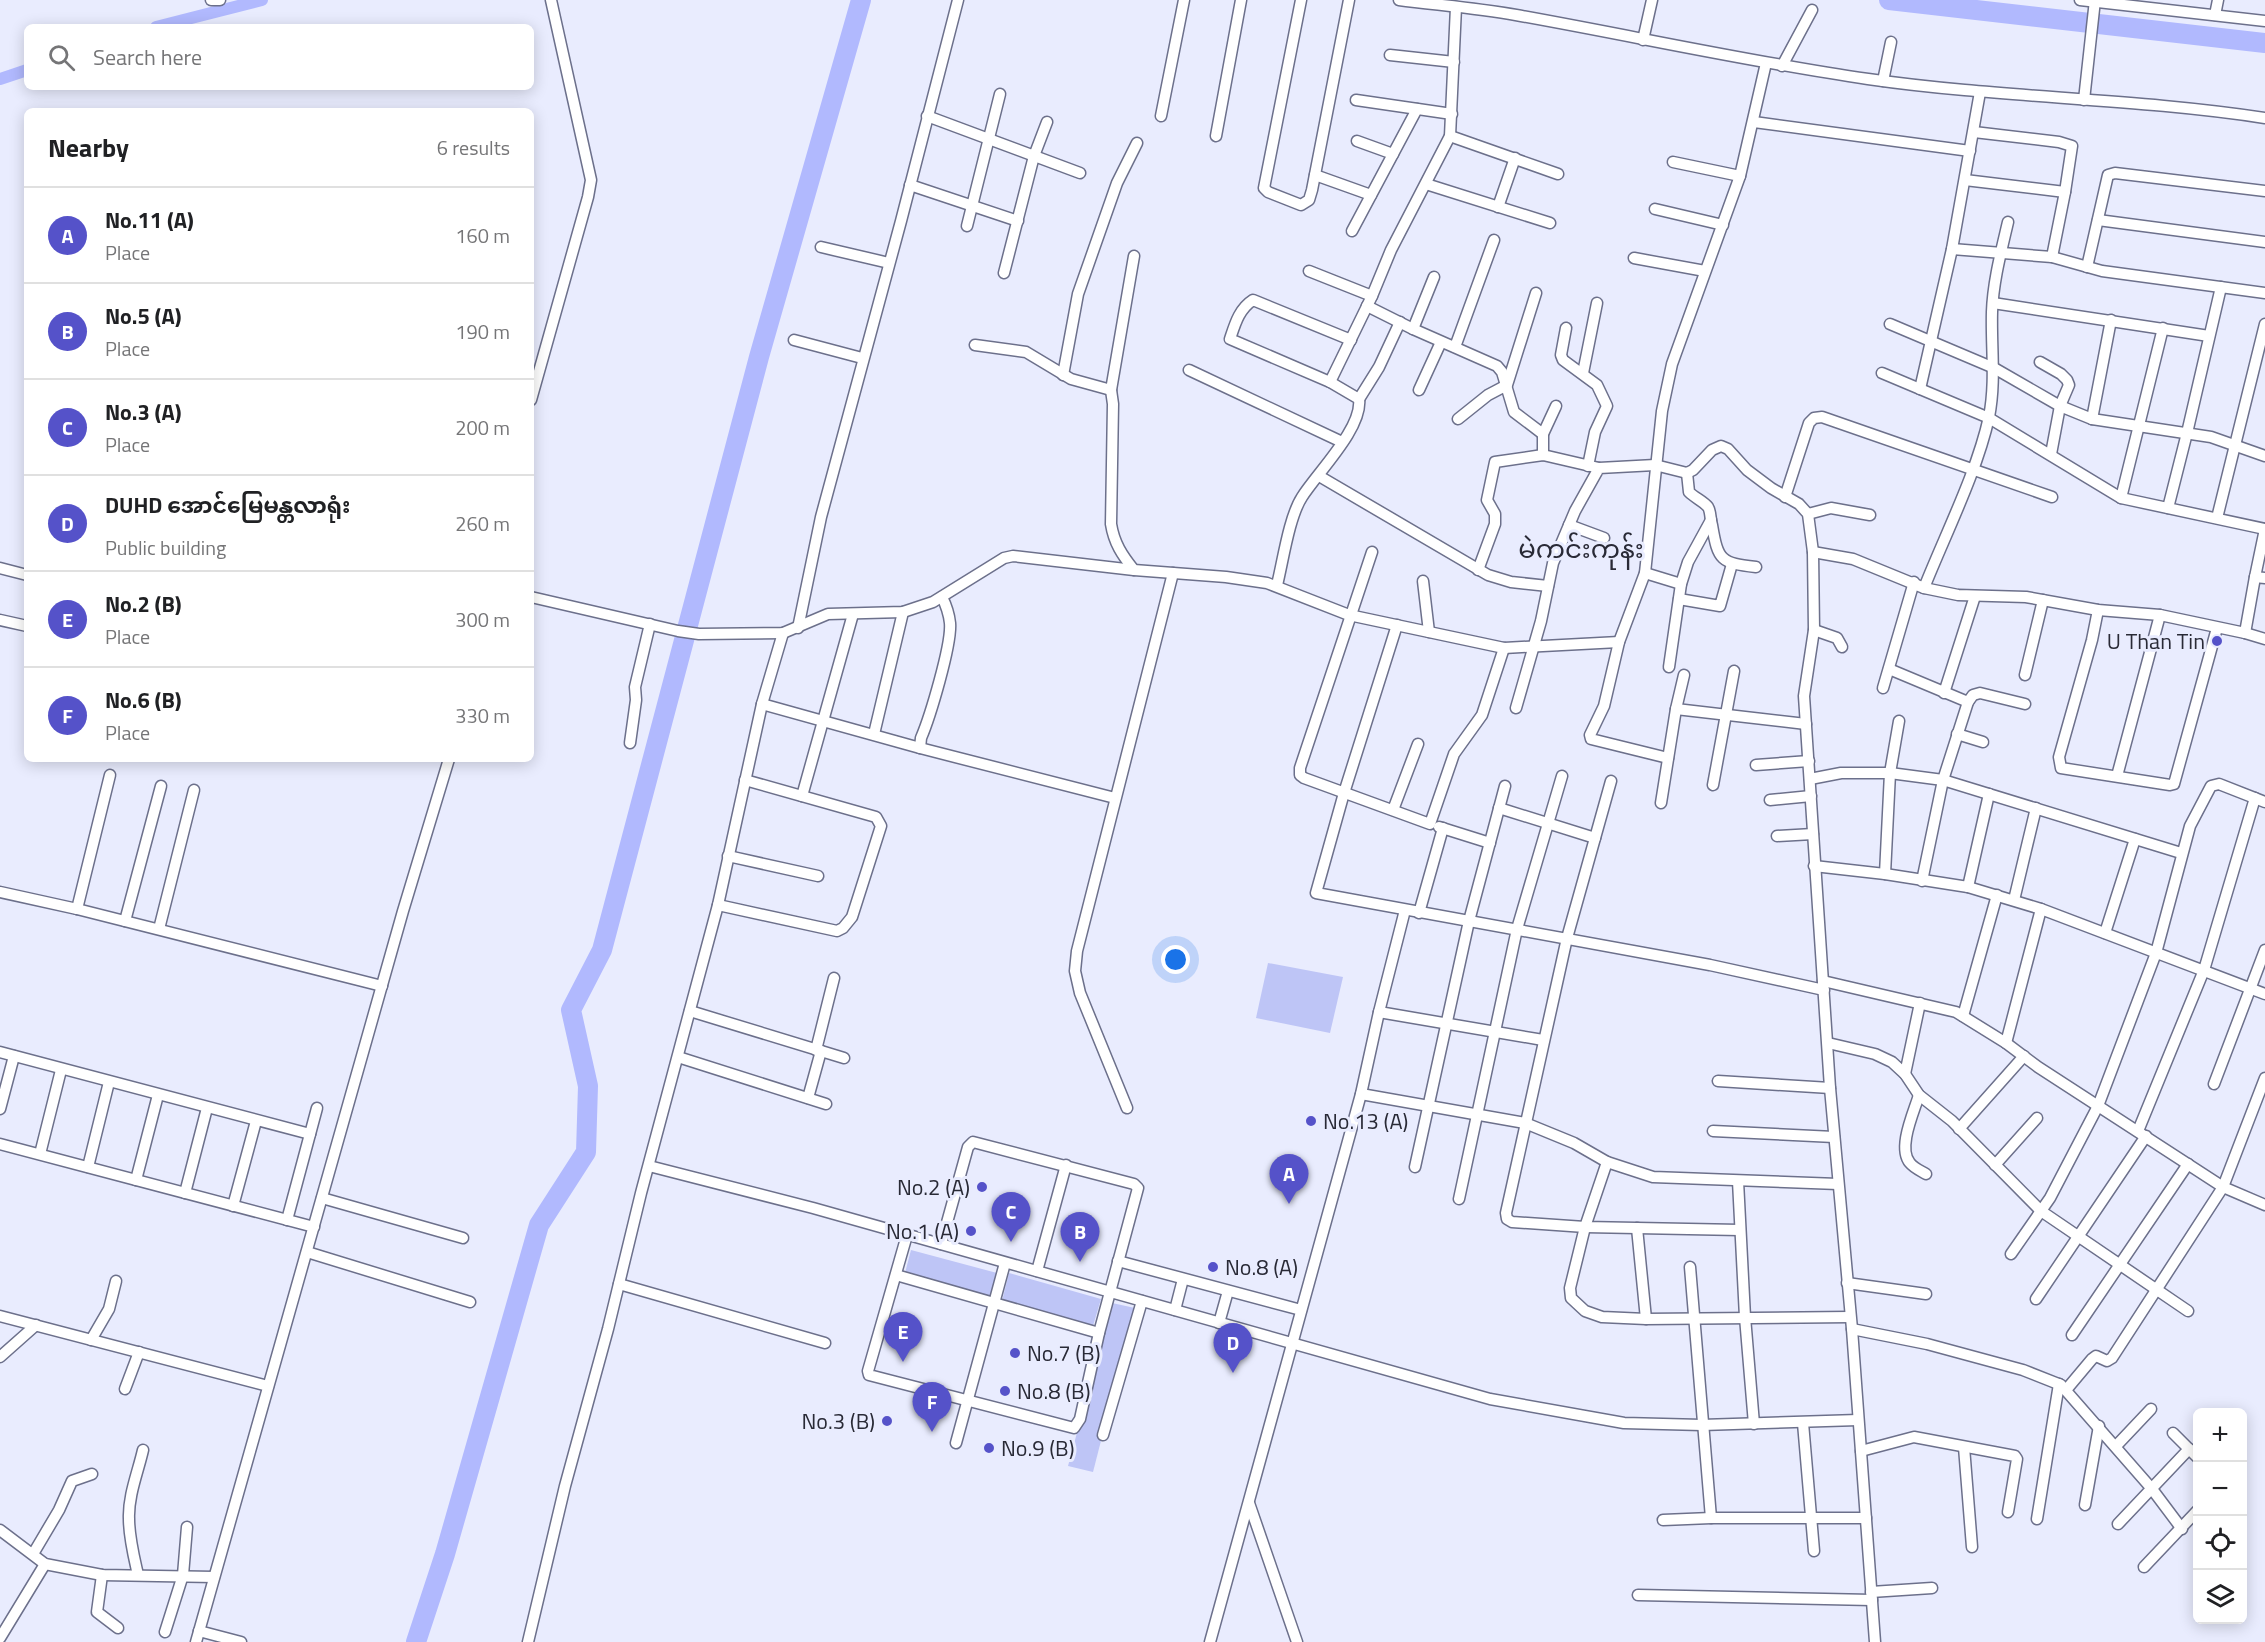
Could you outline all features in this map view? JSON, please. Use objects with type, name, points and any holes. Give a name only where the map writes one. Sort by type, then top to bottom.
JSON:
[{"type":"street","points":[[211,0],[220,0]]},
{"type":"street","points":[[534,389],[590,189],[590,171],[551,0]]},
{"type":"street","points":[[798,628],[819,524],[957,0]]},
{"type":"street","points":[[1161,116],[1184,0]]},
{"type":"street","points":[[1216,136],[1241,0]]},
{"type":"street","points":[[1301,0],[1264,188],[1268,192],[1301,205],[1309,200],[1315,175],[1349,0]]},
{"type":"street","points":[[1399,0],[1515,15],[1782,66],[1883,81],[1980,92],[2218,111],[2265,118]]},
{"type":"street","points":[[1643,40],[1652,0]]},
{"type":"street","points":[[2080,0],[2165,5],[2215,15],[2265,21]]},
{"type":"street","points":[[2215,15],[2218,0]]},
{"type":"street","points":[[2084,100],[2095,1]]},
{"type":"street","points":[[1330,382],[1391,250],[1450,136],[1456,8]]},
{"type":"street","points":[[1782,66],[1812,10]]},
{"type":"street","points":[[1883,81],[1892,42]]},
{"type":"street","points":[[1390,55],[1454,62]]},
{"type":"street","points":[[1668,758],[1590,738],[1604,706],[1620,642],[1645,573],[1655,465],[1662,411],[1672,364],[1740,176],[1766,63]]},
{"type":"street","points":[[1920,389],[1952,249],[1980,92]]},
{"type":"street","points":[[967,225],[1000,94]]},
{"type":"street","points":[[1356,100],[1452,114]]},
{"type":"street","points":[[1352,231],[1417,109]]},
{"type":"street","points":[[927,116],[1080,173]]},
{"type":"street","points":[[1004,273],[1034,156],[1047,122]]},
{"type":"street","points":[[1754,122],[1970,151]]},
{"type":"street","points":[[1974,132],[2059,142],[2072,146],[2052,256]]},
{"type":"street","points":[[1450,136],[1558,174]]},
{"type":"street","points":[[1357,141],[1393,154]]},
{"type":"street","points":[[1063,375],[1078,294],[1117,183],[1137,143]]},
{"type":"street","points":[[1498,207],[1515,158]]},
{"type":"street","points":[[1673,162],[1740,176]]},
{"type":"street","points":[[2087,267],[2108,175],[2115,173],[2265,191]]},
{"type":"street","points":[[1315,175],[1371,195]]},
{"type":"street","points":[[1965,180],[2065,192]]},
{"type":"street","points":[[1426,184],[1550,223]]},
{"type":"street","points":[[910,185],[1018,221]]},
{"type":"street","points":[[1655,209],[1723,225]]},
{"type":"street","points":[[2098,220],[2265,242]]},
{"type":"street","points":[[1924,588],[1972,470],[1989,418],[1994,368],[1993,303],[2008,222]]},
{"type":"street","points":[[1455,347],[1494,240]]},
{"type":"street","points":[[821,247],[889,263]]},
{"type":"street","points":[[1952,249],[2052,256],[2102,271],[2265,293]]},
{"type":"street","points":[[1134,256],[1111,390],[1113,404],[1111,524],[1120,553],[1134,570]]},
{"type":"street","points":[[1634,258],[1705,271]]},
{"type":"street","points":[[1309,271],[1369,301],[1413,329],[1497,366],[1507,385],[1514,412],[1543,434]]},
{"type":"street","points":[[1413,329],[1434,277]]},
{"type":"street","points":[[2168,508],[2220,287]]},
{"type":"street","points":[[1458,419],[1488,395],[1507,385],[1536,293]]},
{"type":"street","points":[[1351,340],[1253,300],[1238,317],[1230,339],[1330,382],[1359,399]]},
{"type":"street","points":[[1583,373],[1597,303]]},
{"type":"street","points":[[1993,303],[2210,336]]},
{"type":"street","points":[[2092,419],[2111,320]]},
{"type":"street","points":[[1277,585],[1301,498],[1342,442],[1360,408],[1359,399],[1379,367],[1400,322]]},
{"type":"street","points":[[1890,324],[1994,368],[2060,406],[2092,419],[2211,437],[2265,456]]},
{"type":"street","points":[[2217,518],[2235,444],[2261,360],[2265,324]]},
{"type":"street","points":[[1516,708],[1535,645],[1553,563],[1593,467],[1595,432],[1607,406],[1597,385],[1563,360],[1561,355],[1566,328]]},
{"type":"street","points":[[2121,498],[2163,328]]},
{"type":"street","points":[[794,340],[862,358]]},
{"type":"street","points":[[1419,390],[1441,342]]},
{"type":"street","points":[[975,345],[1026,352],[1063,375],[1081,383],[1111,390]]},
{"type":"street","points":[[2040,362],[2067,380],[2069,385],[2060,406],[2051,454]]},
{"type":"street","points":[[1189,370],[1342,442]]},
{"type":"street","points":[[1882,373],[1989,418],[2121,498],[2265,529],[2260,578],[2245,633]]},
{"type":"street","points":[[1543,455],[1543,434],[1556,406]]},
{"type":"street","points":[[1779,493],[1809,423],[1814,418],[1822,417],[2052,496]]},
{"type":"street","points":[[1478,570],[1495,524],[1495,514],[1487,500],[1493,465],[1498,460],[1543,455],[1593,467],[1655,465],[1687,473],[1693,470],[1712,450],[1721,446],[1728,449],[1747,470],[1799,504],[1808,514],[1813,552],[1814,630],[1804,696],[1814,866],[1875,1642]]},
{"type":"street","points":[[1687,473],[1689,492],[1707,505],[1717,550],[1721,558],[1732,564],[1756,567]]},
{"type":"street","points":[[1318,476],[1488,575],[1511,582],[1548,586]]},
{"type":"street","points":[[1808,514],[1831,508],[1870,515]]},
{"type":"street","points":[[1669,667],[1681,584],[1688,562],[1711,520]]},
{"type":"street","points":[[1569,525],[1604,538]]},
{"type":"street","points":[[1372,552],[1349,615],[1300,768],[1300,775],[1430,824],[1490,843]]},
{"type":"street","points":[[1813,552],[1853,559],[1924,588],[1958,595],[2026,597],[2098,610],[2160,615],[2265,639]]},
{"type":"street","points":[[534,598],[699,634],[783,633],[820,616],[903,612],[942,597],[1004,558],[1013,556],[1231,578],[1277,585],[1349,615],[1504,648],[1620,642]]},
{"type":"street","points":[[1679,599],[1720,606],[1732,564]]},
{"type":"street","points":[[0,568],[24,573]]},
{"type":"street","points":[[1127,1108],[1080,993],[1075,971],[1077,951],[1114,798],[1173,573]]},
{"type":"street","points":[[1645,573],[1681,584]]},
{"type":"street","points":[[1423,581],[1429,632]]},
{"type":"street","points":[[1883,688],[1914,582]]},
{"type":"street","points":[[1944,693],[1976,596]]},
{"type":"street","points":[[920,748],[951,625],[942,597]]},
{"type":"street","points":[[2025,675],[2043,600]]},
{"type":"street","points":[[2098,610],[2092,640],[2059,758],[2061,768],[2174,784],[2217,628]]},
{"type":"street","points":[[874,734],[903,612]]},
{"type":"street","points":[[802,796],[853,614]]},
{"type":"street","points":[[2117,776],[2160,615]]},
{"type":"street","points":[[0,620],[24,625]]},
{"type":"street","points":[[630,743],[636,700],[634,687],[651,624]]},
{"type":"street","points":[[1397,625],[1315,892],[1419,913],[1920,1003],[1963,1016],[2223,1187],[2255,1201]]},
{"type":"street","points":[[1814,630],[1837,638],[1842,647]]},
{"type":"street","points":[[528,1642],[565,1486],[717,905],[762,704],[783,633]]},
{"type":"street","points":[[1430,824],[1454,754],[1482,715],[1504,648]]},
{"type":"street","points":[[1889,669],[1968,702]]},
{"type":"street","points":[[1713,785],[1734,671]]},
{"type":"street","points":[[1661,803],[1684,675]]},
{"type":"street","points":[[1922,881],[1943,780],[1968,702],[1973,695],[1980,693],[2025,704]]},
{"type":"street","points":[[762,704],[1114,798]]},
{"type":"street","points":[[1676,710],[1806,724]]},
{"type":"street","points":[[1885,874],[1890,773],[1899,721]]},
{"type":"street","points":[[1957,734],[1983,742]]},
{"type":"street","points":[[1393,810],[1418,744]]},
{"type":"street","points":[[1756,765],[1809,761]]},
{"type":"street","points":[[241,1642],[197,1637],[448,762]]},
{"type":"street","points":[[1810,779],[1841,773],[1890,773],[1943,780],[2181,853]]},
{"type":"street","points":[[77,909],[110,775]]},
{"type":"street","points":[[1459,1199],[1517,929],[1562,776]]},
{"type":"street","points":[[717,905],[837,931],[849,923],[852,917],[881,826],[876,817],[745,780]]},
{"type":"street","points":[[1611,781],[1567,938],[1525,1123],[1506,1214],[1507,1219],[1512,1222],[1585,1227],[1740,1230]]},
{"type":"street","points":[[2011,1254],[2050,1198],[2098,1106],[2156,953],[2190,825],[2211,786],[2219,784],[2260,800],[2204,970],[2142,1133],[2079,1236],[2036,1299]]},
{"type":"street","points":[[125,921],[161,786]]},
{"type":"street","points":[[1415,1167],[1469,921],[1505,786]]},
{"type":"street","points":[[159,929],[194,790]]},
{"type":"street","points":[[1968,887],[1989,794]]},
{"type":"street","points":[[1770,800],[1811,796]]},
{"type":"street","points":[[1499,808],[1595,838]]},
{"type":"street","points":[[2014,900],[2036,808]]},
{"type":"street","points":[[1419,913],[1443,828]]},
{"type":"street","points":[[1777,836],[1813,834]]},
{"type":"street","points":[[2105,933],[2135,838]]},
{"type":"street","points":[[728,856],[818,876]]},
{"type":"street","points":[[1814,866],[1968,887],[1997,895],[2041,909],[2265,994]]},
{"type":"street","points":[[0,892],[159,929],[382,986]]},
{"type":"street","points":[[1963,1016],[1997,895]]},
{"type":"street","points":[[2006,1043],[2041,909]]},
{"type":"street","points":[[1210,1642],[1361,1094],[1405,910]]},
{"type":"street","points":[[2214,1084],[2265,950]]},
{"type":"street","points":[[807,1098],[834,978]]},
{"type":"street","points":[[1905,1074],[1920,1003]]},
{"type":"street","points":[[690,1011],[844,1058]]},
{"type":"street","points":[[1379,1012],[1543,1040]]},
{"type":"street","points":[[1828,1043],[1875,1054],[1892,1062],[1905,1074],[1919,1095],[1959,1129],[2041,1210],[2188,1311]]},
{"type":"street","points":[[0,1052],[61,1070],[310,1134]]},
{"type":"street","points":[[0,1109],[14,1056]]},
{"type":"street","points":[[1959,1129],[2024,1056]]},
{"type":"street","points":[[678,1057],[826,1104]]},
{"type":"street","points":[[40,1154],[61,1070]]},
{"type":"street","points":[[2037,1519],[2063,1387],[2096,1356],[2107,1361],[2112,1358],[2157,1290],[2223,1187],[2265,1078]]},
{"type":"street","points":[[1718,1081],[1830,1088]]},
{"type":"street","points":[[88,1167],[109,1082]]},
{"type":"street","points":[[1361,1094],[1525,1123],[1574,1143],[1607,1162],[1657,1178],[1838,1184]]},
{"type":"street","points":[[136,1180],[158,1095]]},
{"type":"street","points":[[1919,1095],[1907,1135],[1905,1154],[1909,1163],[1926,1174]]},
{"type":"street","points":[[185,1193],[207,1108]]},
{"type":"street","points":[[287,1220],[317,1108]]},
{"type":"street","points":[[1995,1165],[2037,1118]]},
{"type":"street","points":[[233,1206],[256,1121]]},
{"type":"street","points":[[1713,1131],[1834,1137]]},
{"type":"street","points":[[907,1235],[868,1371],[869,1375],[1074,1428],[1080,1419],[1099,1333],[1138,1188],[1134,1184],[1066,1165],[973,1142],[968,1147],[941,1244]]},
{"type":"street","points":[[0,1144],[314,1227]]},
{"type":"street","points":[[1607,1162],[1585,1227],[1570,1288],[1571,1298],[1585,1311],[1594,1315],[1646,1319],[1850,1317]]},
{"type":"street","points":[[2072,1335],[2188,1164]]},
{"type":"street","points":[[1037,1271],[1066,1165]]},
{"type":"street","points":[[649,1166],[941,1244],[1490,1399],[1613,1422],[1702,1425],[1858,1420]]},
{"type":"street","points":[[1738,1181],[1745,1317],[1754,1424]]},
{"type":"street","points":[[322,1198],[462,1238]]},
{"type":"street","points":[[1637,1228],[1646,1319]]},
{"type":"street","points":[[307,1252],[470,1302]]},
{"type":"street","points":[[1118,1261],[1301,1310]]},
{"type":"street","points":[[956,1443],[1005,1263]]},
{"type":"street","points":[[1690,1267],[1711,1518]]},
{"type":"street","points":[[896,1275],[994,1305],[1099,1333]]},
{"type":"street","points":[[1175,1310],[1184,1279]]},
{"type":"street","points":[[91,1340],[109,1309],[116,1281]]},
{"type":"street","points":[[1847,1283],[1926,1294]]},
{"type":"street","points":[[619,1284],[825,1343]]},
{"type":"street","points":[[1219,1323],[1228,1291]]},
{"type":"street","points":[[1103,1435],[1142,1300]]},
{"type":"street","points":[[0,1316],[268,1386]]},
{"type":"street","points":[[0,1357],[36,1325]]},
{"type":"street","points":[[1852,1329],[1927,1344],[2023,1370],[2063,1387],[2116,1446],[2182,1529]]},
{"type":"street","points":[[125,1389],[140,1352]]},
{"type":"street","points":[[2116,1446],[2151,1409]]},
{"type":"street","points":[[1803,1423],[1814,1551]]},
{"type":"street","points":[[2085,1505],[2099,1426]]},
{"type":"street","points":[[2173,1432],[2193,1453]]},
{"type":"street","points":[[1861,1451],[1914,1437],[2011,1455],[2017,1459],[2008,1512]]},
{"type":"street","points":[[1964,1447],[1972,1547]]},
{"type":"street","points":[[2118,1524],[2189,1449]]},
{"type":"street","points":[[138,1575],[130,1540],[128,1518],[143,1450]]},
{"type":"street","points":[[33,1554],[59,1510],[72,1481],[92,1474]]},
{"type":"street","points":[[1249,1502],[1297,1642]]},
{"type":"street","points":[[2144,1568],[2193,1516]]},
{"type":"street","points":[[1664,1520],[1866,1518]]},
{"type":"street","points":[[165,1632],[183,1575],[187,1527]]},
{"type":"street","points":[[0,1530],[45,1564],[102,1575],[214,1577]]},
{"type":"street","points":[[0,1638],[45,1564]]},
{"type":"street","points":[[102,1575],[97,1612],[100,1617],[118,1628]]},
{"type":"street","points":[[1638,1595],[1872,1596],[1932,1588]]},
{"type":"shaded area","points":[[1268,963],[1343,977],[1330,1033],[1256,1018]]},
{"type":"shaded area","points":[[911,1250],[997,1273],[991,1297],[905,1273]]},
{"type":"shaded area","points":[[1009,1273],[1101,1299],[1093,1326],[1002,1301]]},
{"type":"shaded area","points":[[1112,1303],[1135,1308],[1093,1472],[1068,1466]]},
{"type":"waterway","points":[[168,24],[262,0]]},
{"type":"waterway","points":[[416,1642],[445,1554],[539,1225],[586,1152],[588,1086],[571,1010],[602,950],[759,357],[861,0]]},
{"type":"waterway","points":[[1889,0],[2265,43]]},
{"type":"waterway","points":[[0,79],[24,71]]},
{"type":"place","name":"U Than Tin","points":[[2217,641]]},
{"type":"place","name":"No.13 (A)","points":[[1311,1121]]},
{"type":"place","name":"No.2 (A)","points":[[982,1187]]},
{"type":"place","name":"No.11 (A)","points":[[1289,1204]]},
{"type":"place","name":"No.1 (A)","points":[[971,1231]]},
{"type":"place","name":"No.3 (A)","points":[[1011,1242]]},
{"type":"place","name":"No.5 (A)","points":[[1080,1262]]},
{"type":"place","name":"No.8 (A)","points":[[1213,1267]]},
{"type":"place","name":"No.7 (B)","points":[[1015,1353]]},
{"type":"place","name":"No.2 (B)","points":[[903,1362]]},
{"type":"place","name":"DUHD အောင်မြေမန္တလာရုံး","points":[[1233,1373]]},
{"type":"place","name":"No.8 (B)","points":[[1005,1391]]},
{"type":"place","name":"No.3 (B)","points":[[887,1421]]},
{"type":"place","name":"No.6 (B)","points":[[932,1432]]},
{"type":"place","name":"No.9 (B)","points":[[989,1448]]},
{"type":"district","name":"မဲကင်းကုန်း","points":[[1581,548]]}]
